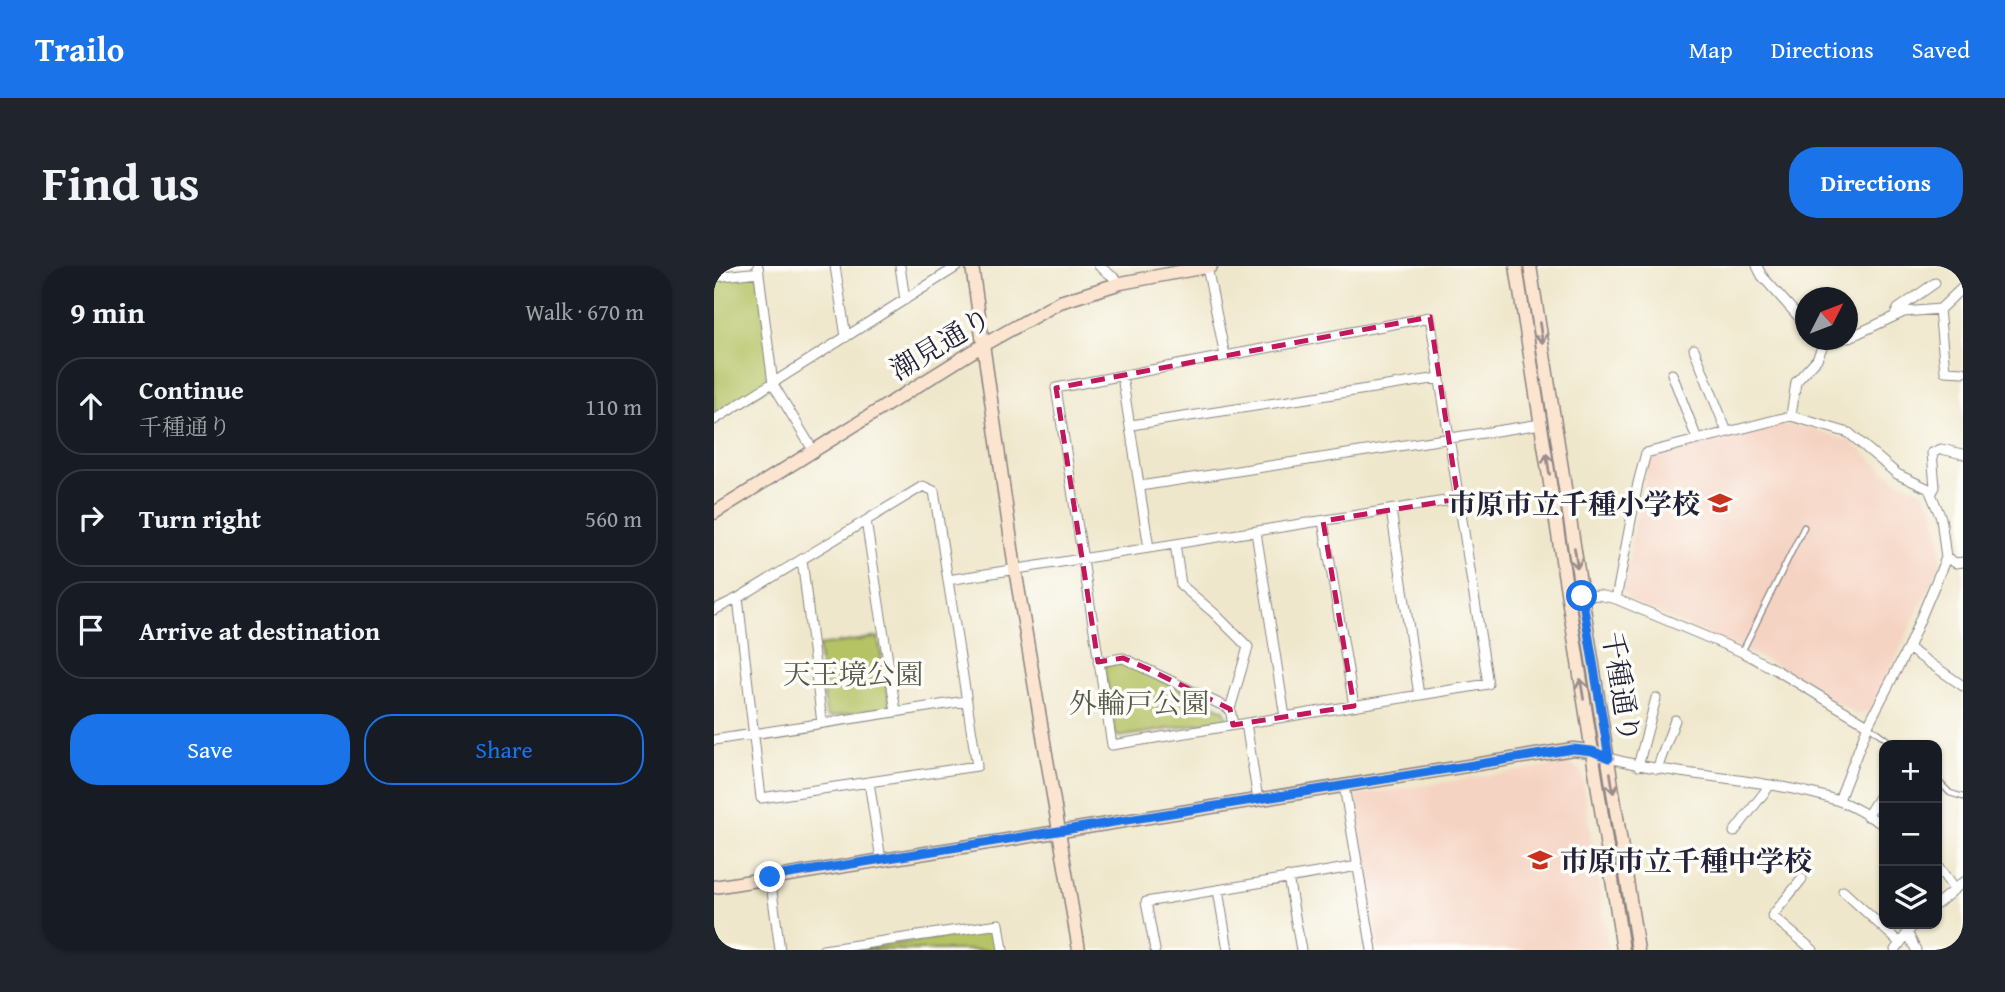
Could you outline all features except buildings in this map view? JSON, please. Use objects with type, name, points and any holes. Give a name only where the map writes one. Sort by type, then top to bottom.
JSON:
[{"type":"street","points":[[835,266],[846,337]]},
{"type":"street","points":[[900,266],[905,300]]},
{"type":"street","points":[[714,420],[958,266]]},
{"type":"street","points":[[972,266],[1015,569],[1079,950]]},
{"type":"street","points":[[1099,266],[1121,283]]},
{"type":"street","points":[[1209,266],[1225,356]]},
{"type":"street","name":"潮見通り","points":[[714,513],[982,345],[1060,302],[1121,283],[1209,266]]},
{"type":"street","name":"千種通り","points":[[1516,266],[1623,950]]},
{"type":"street","name":"千種通り","points":[[1530,266],[1638,950]]},
{"type":"street","points":[[1757,266],[1762,276],[1795,314]]},
{"type":"street","points":[[714,277],[758,269],[773,384],[813,450]]},
{"type":"street","points":[[1894,316],[1898,309],[1935,283]]},
{"type":"street","points":[[1858,333],[1904,312],[1939,309],[1963,287]]},
{"type":"street","points":[[1939,309],[1945,371],[1963,372]]},
{"type":"street","points":[[1430,317],[1488,684],[1112,745],[1056,388],[1225,356],[1430,317]]},
{"type":"street","points":[[1694,349],[1727,432]]},
{"type":"street","points":[[1791,416],[1796,382],[1817,359],[1819,350]]},
{"type":"street","points":[[1672,374],[1697,439]]},
{"type":"street","points":[[1122,376],[1149,548]]},
{"type":"street","points":[[1131,425],[1439,378]]},
{"type":"street","points":[[1616,599],[1646,453],[1791,416],[1849,433],[1897,474],[1929,489],[1941,518],[1946,558],[1908,648],[1868,725],[1839,800]]},
{"type":"street","points":[[1140,486],[1541,424]]},
{"type":"street","points":[[1931,494],[1935,487],[1932,453],[1941,449],[1963,454]]},
{"type":"street","points":[[714,610],[923,486],[934,491],[977,766],[761,798],[738,598]]},
{"type":"street","points":[[948,580],[1458,499]]},
{"type":"street","points":[[1391,510],[1419,695]]},
{"type":"street","points":[[866,521],[896,712]]},
{"type":"street","points":[[1323,521],[1354,706]]},
{"type":"street","points":[[1256,532],[1285,717]]},
{"type":"street","points":[[1175,544],[1181,586],[1214,613],[1248,647],[1230,709],[1233,725]]},
{"type":"street","points":[[1946,558],[1956,563],[1963,562]]},
{"type":"street","points":[[802,559],[822,723]]},
{"type":"street","points":[[1582,596],[1599,595],[1616,599],[1742,652],[1868,725]]},
{"type":"street","points":[[1908,648],[1963,686]]},
{"type":"street","points":[[1098,662],[1123,658],[1230,709]]},
{"type":"street","points":[[1638,766],[1656,698]]},
{"type":"street","points":[[714,740],[967,701]]},
{"type":"street","points":[[1657,769],[1675,720]]},
{"type":"street","points":[[1246,723],[1258,800]]},
{"type":"street","points":[[714,887],[1573,749],[1592,751],[1638,766],[1770,785],[1839,800],[1879,822]]},
{"type":"street","points":[[869,782],[881,860]]},
{"type":"street","points":[[1734,832],[1770,785]]},
{"type":"street","points":[[1344,786],[1372,950]]},
{"type":"street","points":[[1867,816],[1879,797]]},
{"type":"street","points":[[1155,950],[1146,902],[1358,866]]},
{"type":"street","points":[[1942,873],[1954,889]]},
{"type":"street","points":[[770,877],[780,950]]},
{"type":"street","points":[[1288,877],[1301,950]]},
{"type":"street","points":[[1802,878],[1772,916],[1813,950]]},
{"type":"street","points":[[1942,900],[1963,882]]},
{"type":"street","points":[[1219,890],[1228,950]]},
{"type":"street","points":[[1843,891],[1897,946],[1910,929]]},
{"type":"street","points":[[823,950],[999,924],[1003,950]]},
{"type":"street","points":[[1907,932],[1916,950]]},
{"type":"lane","points":[[1742,652],[1804,527]]},
{"type":"lane","points":[[1868,725],[1888,740]]},
{"type":"lane","points":[[1942,785],[1950,793],[1963,797]]},
{"type":"highlighted area","points":[[1430,317],[1458,499],[1323,521],[1354,706],[1233,725],[1230,709],[1146,668],[1123,658],[1098,662],[1056,388]]},
{"type":"shaded area","name":"市原市立千種小学校","points":[[1783,425],[1811,428],[1850,441],[1895,479],[1922,491],[1933,506],[1941,546],[1940,564],[1871,710],[1857,715],[1774,664],[1629,600],[1623,590],[1648,462],[1655,456],[1743,432]]},
{"type":"shaded area","name":"市原市立千種中学校","points":[[1569,763],[1581,771],[1609,950],[1379,950],[1355,796]]},
{"type":"green space","points":[[759,272],[773,384],[714,420],[714,277]]},
{"type":"green space","name":"天王境公園","points":[[878,637],[890,704],[888,707],[829,717],[826,714],[818,646]]},
{"type":"green space","name":"外輪戸公園","points":[[1123,661],[1224,710],[1227,716],[1225,720],[1119,737],[1115,733],[1104,667]]},
{"type":"green space","points":[[991,930],[995,933],[998,950],[853,950]]},
{"type":"place","name":"市原市立千種小学校","points":[[1720,503]]},
{"type":"place","name":"市原市立千種中学校","points":[[1540,860]]},
{"type":"route","points":[[770,877],[1573,749],[1592,751],[1609,758],[1582,596]]}]
